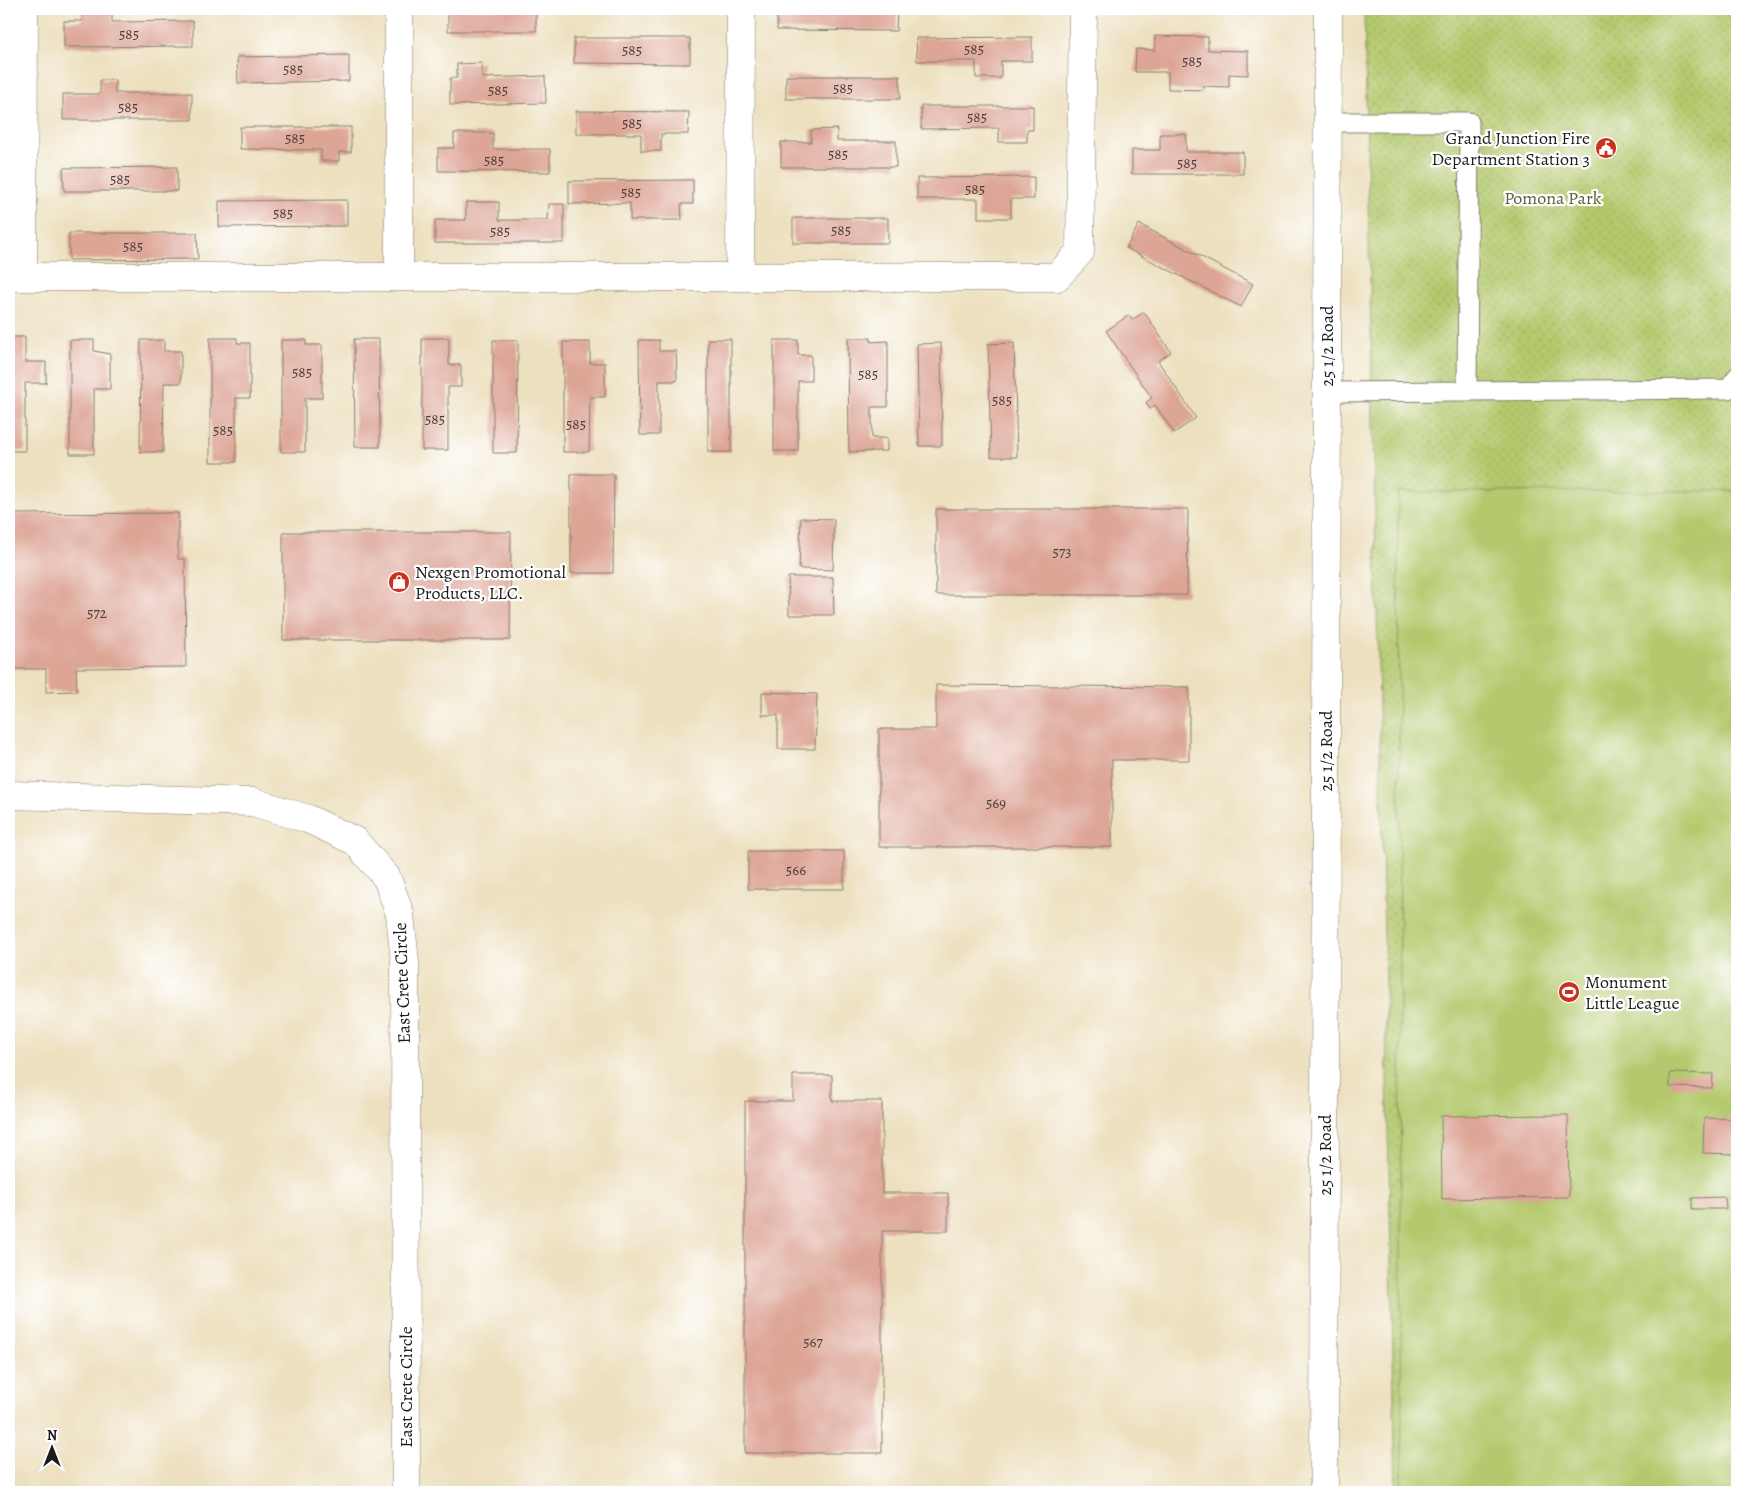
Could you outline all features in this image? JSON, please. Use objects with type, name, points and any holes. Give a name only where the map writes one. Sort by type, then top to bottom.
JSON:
[{"type":"street","points":[[24,9],[16,278],[1057,278],[1080,252],[1083,9]]},
{"type":"street","points":[[399,9],[399,278]]},
{"type":"street","points":[[740,9],[740,278]]},
{"type":"street","name":"25 1/2 Road","points":[[1324,1492],[1328,9]]},
{"type":"street","name":"East Crete Circle","points":[[9,795],[253,802],[308,819],[355,841],[387,878],[400,914],[405,962],[406,1492]]},
{"type":"lane","points":[[1327,122],[1469,122],[1467,391]]},
{"type":"lane","points":[[1327,392],[1728,389],[1737,376]]},
{"type":"green space","name":"Monument Little League","points":[[1364,9],[1737,9],[1737,1492],[1396,1492]]},
{"type":"green space","name":"Monument Little League","points":[[1737,491],[1737,1492],[1402,1492],[1398,492]]},
{"type":"building","points":[[82,9],[112,9],[112,22],[193,21],[193,46],[64,47],[64,21],[82,21]]},
{"type":"building","points":[[448,9],[536,10],[536,31],[448,31]]},
{"type":"building","points":[[777,9],[897,9],[896,31],[777,30]]},
{"type":"building","points":[[1155,36],[1208,37],[1208,50],[1248,51],[1248,75],[1229,74],[1229,87],[1203,86],[1203,90],[1168,89],[1168,72],[1135,72],[1136,49],[1155,50]]},
{"type":"building","points":[[1032,37],[1032,61],[1001,61],[1001,78],[976,78],[976,61],[917,61],[916,38]]},
{"type":"building","points":[[574,38],[690,38],[690,64],[574,63]]},
{"type":"building","points":[[349,55],[349,81],[238,83],[237,57]]},
{"type":"building","points":[[482,63],[482,78],[545,76],[546,103],[450,105],[450,78],[457,78],[457,64]]},
{"type":"building","points":[[786,76],[900,76],[900,99],[786,99]]},
{"type":"building","points":[[100,80],[115,80],[115,93],[192,93],[192,120],[63,120],[63,94],[100,94]]},
{"type":"building","points":[[921,106],[1033,106],[1033,130],[1027,130],[1027,142],[999,142],[999,128],[921,129]]},
{"type":"building","points":[[576,111],[689,112],[688,134],[661,134],[661,151],[641,151],[641,134],[576,134]]},
{"type":"building","points":[[240,127],[351,127],[351,152],[339,152],[339,161],[321,161],[321,150],[240,149]]},
{"type":"building","points":[[837,129],[837,141],[896,141],[896,167],[781,167],[781,142],[811,142],[811,130]]},
{"type":"building","points":[[454,133],[493,133],[493,149],[550,149],[550,172],[438,171],[438,148],[454,148]]},
{"type":"building","points":[[1160,134],[1186,134],[1186,152],[1243,152],[1243,174],[1132,174],[1132,150],[1160,150]]},
{"type":"building","points":[[177,167],[177,191],[64,191],[63,168]]},
{"type":"building","points":[[1034,177],[1034,199],[1011,199],[1011,218],[978,218],[978,199],[917,199],[917,178]]},
{"type":"building","points":[[693,180],[693,204],[681,204],[682,220],[630,220],[630,203],[569,204],[569,181]]},
{"type":"building","points":[[347,200],[347,226],[219,227],[219,201]]},
{"type":"building","points":[[466,202],[499,202],[499,220],[548,220],[549,204],[564,204],[564,243],[435,243],[435,220],[466,220]]},
{"type":"building","points":[[793,218],[888,218],[888,243],[793,243]]},
{"type":"building","points":[[1139,224],[1253,284],[1241,307],[1126,248]]},
{"type":"building","points":[[69,233],[197,233],[198,259],[69,260]]},
{"type":"building","points":[[1144,312],[1171,352],[1158,361],[1196,418],[1174,433],[1155,405],[1150,409],[1146,402],[1152,398],[1106,331],[1129,315],[1132,320]]},
{"type":"building","points":[[9,337],[25,337],[25,362],[46,362],[46,383],[25,383],[25,451],[9,451]]},
{"type":"building","points":[[210,338],[237,338],[237,343],[250,343],[250,398],[236,398],[236,462],[210,462]]},
{"type":"building","points":[[422,338],[449,338],[449,365],[461,365],[461,387],[448,387],[448,450],[422,450]]},
{"type":"building","points":[[848,338],[871,338],[871,342],[888,341],[888,407],[872,407],[872,438],[887,438],[887,451],[849,452]]},
{"type":"building","points":[[354,339],[379,339],[380,447],[355,447]]},
{"type":"building","points":[[708,339],[731,339],[731,452],[708,452]]},
{"type":"building","points":[[70,340],[94,340],[94,351],[110,354],[110,389],[94,389],[94,454],[70,454]]},
{"type":"building","points":[[141,340],[164,340],[164,351],[181,351],[181,383],[164,383],[163,452],[140,452]]},
{"type":"building","points":[[281,340],[306,340],[306,345],[322,345],[322,398],[305,398],[305,452],[281,452]]},
{"type":"building","points":[[493,340],[518,340],[517,453],[493,453]]},
{"type":"building","points":[[639,340],[659,340],[659,351],[676,351],[677,381],[659,381],[659,435],[640,435]]},
{"type":"building","points":[[774,340],[798,340],[798,355],[811,355],[811,381],[798,381],[798,451],[774,451]]},
{"type":"building","points":[[563,342],[590,342],[590,363],[605,363],[605,397],[590,397],[589,452],[563,452]]},
{"type":"building","points":[[941,343],[942,446],[919,446],[917,344]]},
{"type":"building","points":[[1014,343],[1017,457],[991,457],[988,344]]},
{"type":"building","points":[[571,474],[614,474],[613,573],[571,573]]},
{"type":"building","points":[[936,509],[1188,509],[1187,595],[936,595]]},
{"type":"building","points":[[178,513],[178,559],[185,559],[186,667],[76,668],[77,691],[46,692],[46,669],[9,669],[9,514]]},
{"type":"building","points":[[801,518],[834,519],[833,570],[799,569]]},
{"type":"building","points":[[283,532],[511,532],[510,640],[283,640]]},
{"type":"building","points":[[788,577],[833,577],[834,615],[789,615]]},
{"type":"building","points":[[936,685],[1189,687],[1189,760],[1112,760],[1112,847],[879,847],[879,729],[936,729]]},
{"type":"building","points":[[762,692],[817,694],[815,749],[778,749],[778,715],[762,715]]},
{"type":"building","points":[[748,851],[844,851],[844,889],[748,889]]},
{"type":"building","points":[[1670,1073],[1713,1074],[1712,1088],[1670,1087]]},
{"type":"building","points":[[793,1075],[832,1075],[832,1101],[882,1101],[882,1193],[948,1193],[948,1231],[882,1231],[882,1453],[745,1453],[745,1101],[793,1101]]},
{"type":"building","points":[[1568,1115],[1569,1197],[1442,1199],[1441,1116]]},
{"type":"building","points":[[1704,1118],[1737,1119],[1737,1154],[1703,1153]]},
{"type":"building","points":[[1725,1197],[1726,1209],[1692,1209],[1692,1198]]},
{"type":"place","name":"Grand Junction Fire Department Station 3","points":[[1606,148]]},
{"type":"place","name":"Nexgen Promotional Products, LLC.","points":[[399,582]]},
{"type":"place","name":"Monument Little League","points":[[1569,992]]},
{"type":"park label","name":"Pomona Park","points":[[1553,198]]}]
